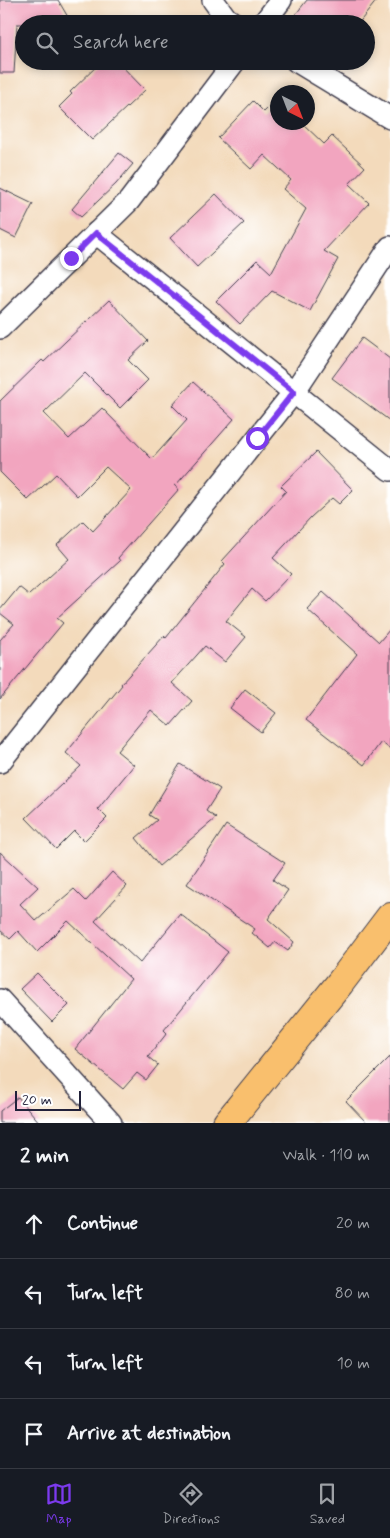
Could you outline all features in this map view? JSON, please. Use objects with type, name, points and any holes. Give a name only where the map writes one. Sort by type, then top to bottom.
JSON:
[{"type":"main road","points":[[228,1123],[340,984],[390,918]]},
{"type":"street","points":[[213,0],[224,15]]},
{"type":"street","points":[[270,15],[281,0]]},
{"type":"street","points":[[0,328],[129,201],[228,70]]},
{"type":"street","points":[[311,70],[390,118]]},
{"type":"street","points":[[96,233],[390,470]]},
{"type":"street","points":[[0,762],[294,392],[390,247]]},
{"type":"street","points":[[0,1000],[111,1123]]},
{"type":"building","points":[[0,0],[58,0],[67,15],[15,15],[14,73],[0,73]]},
{"type":"building","points":[[307,0],[377,0],[365,15],[295,15]]},
{"type":"building","points":[[93,70],[126,70],[145,90],[92,140],[59,107],[72,94],[70,92]]},
{"type":"building","points":[[253,101],[264,112],[270,106],[270,130],[309,130],[324,144],[332,136],[365,167],[349,184],[369,203],[324,251],[338,259],[310,311],[272,291],[240,324],[216,301],[257,260],[271,273],[306,209],[283,189],[291,180],[264,155],[251,169],[218,138]]},
{"type":"building","points":[[119,153],[133,164],[116,184],[81,217],[72,209]]},
{"type":"building","points":[[0,188],[33,204],[16,238],[0,230]]},
{"type":"building","points":[[216,194],[244,223],[197,267],[170,238]]},
{"type":"building","points":[[109,300],[148,341],[128,360],[148,380],[120,408],[85,373],[44,413],[69,439],[102,408],[152,459],[187,420],[172,405],[193,382],[234,419],[175,486],[179,489],[118,558],[120,561],[57,618],[63,623],[0,699],[0,640],[14,624],[0,613],[0,610],[19,587],[29,595],[69,559],[57,545],[83,521],[93,531],[131,490],[106,467],[77,496],[56,474],[28,500],[0,472],[0,401],[42,360],[44,362]]},
{"type":"building","points":[[362,338],[390,359],[390,421],[332,378]]},
{"type":"building","points":[[316,452],[353,490],[339,504],[332,498],[311,517],[273,558],[291,574],[265,601],[252,589],[226,621],[246,637],[225,662],[205,646],[172,683],[192,701],[170,726],[151,710],[117,751],[134,765],[98,809],[107,818],[84,841],[74,831],[56,849],[26,818],[81,766],[66,753],[121,684],[164,636],[166,638],[225,564],[222,561],[286,491],[281,486]]},
{"type":"building","points":[[323,592],[379,642],[390,629],[390,749],[381,742],[364,765],[306,720],[357,654],[307,609]]},
{"type":"building","points":[[245,689],[276,713],[261,732],[230,708]]},
{"type":"building","points":[[180,764],[220,789],[206,811],[216,818],[159,866],[136,838],[157,820],[149,815]]},
{"type":"building","points":[[226,825],[285,863],[273,880],[288,890],[268,919],[294,942],[288,951],[275,942],[270,948],[252,933],[255,929],[187,884]]},
{"type":"building","points":[[0,852],[38,887],[20,904],[36,921],[74,889],[86,901],[112,872],[127,886],[95,921],[140,963],[180,914],[228,952],[164,1030],[167,1033],[148,1057],[158,1065],[146,1080],[137,1073],[123,1089],[75,1049],[131,979],[68,921],[37,952],[18,931],[10,939],[0,930]]},
{"type":"building","points":[[37,973],[69,1005],[52,1022],[20,989]]},
{"type":"building","points":[[390,1057],[390,1123],[367,1123],[346,1101]]},
{"type":"building","points":[[18,1097],[40,1123],[0,1123],[0,1111]]},
{"type":"route","points":[[71,258],[96,233],[294,392],[257,438]]}]
